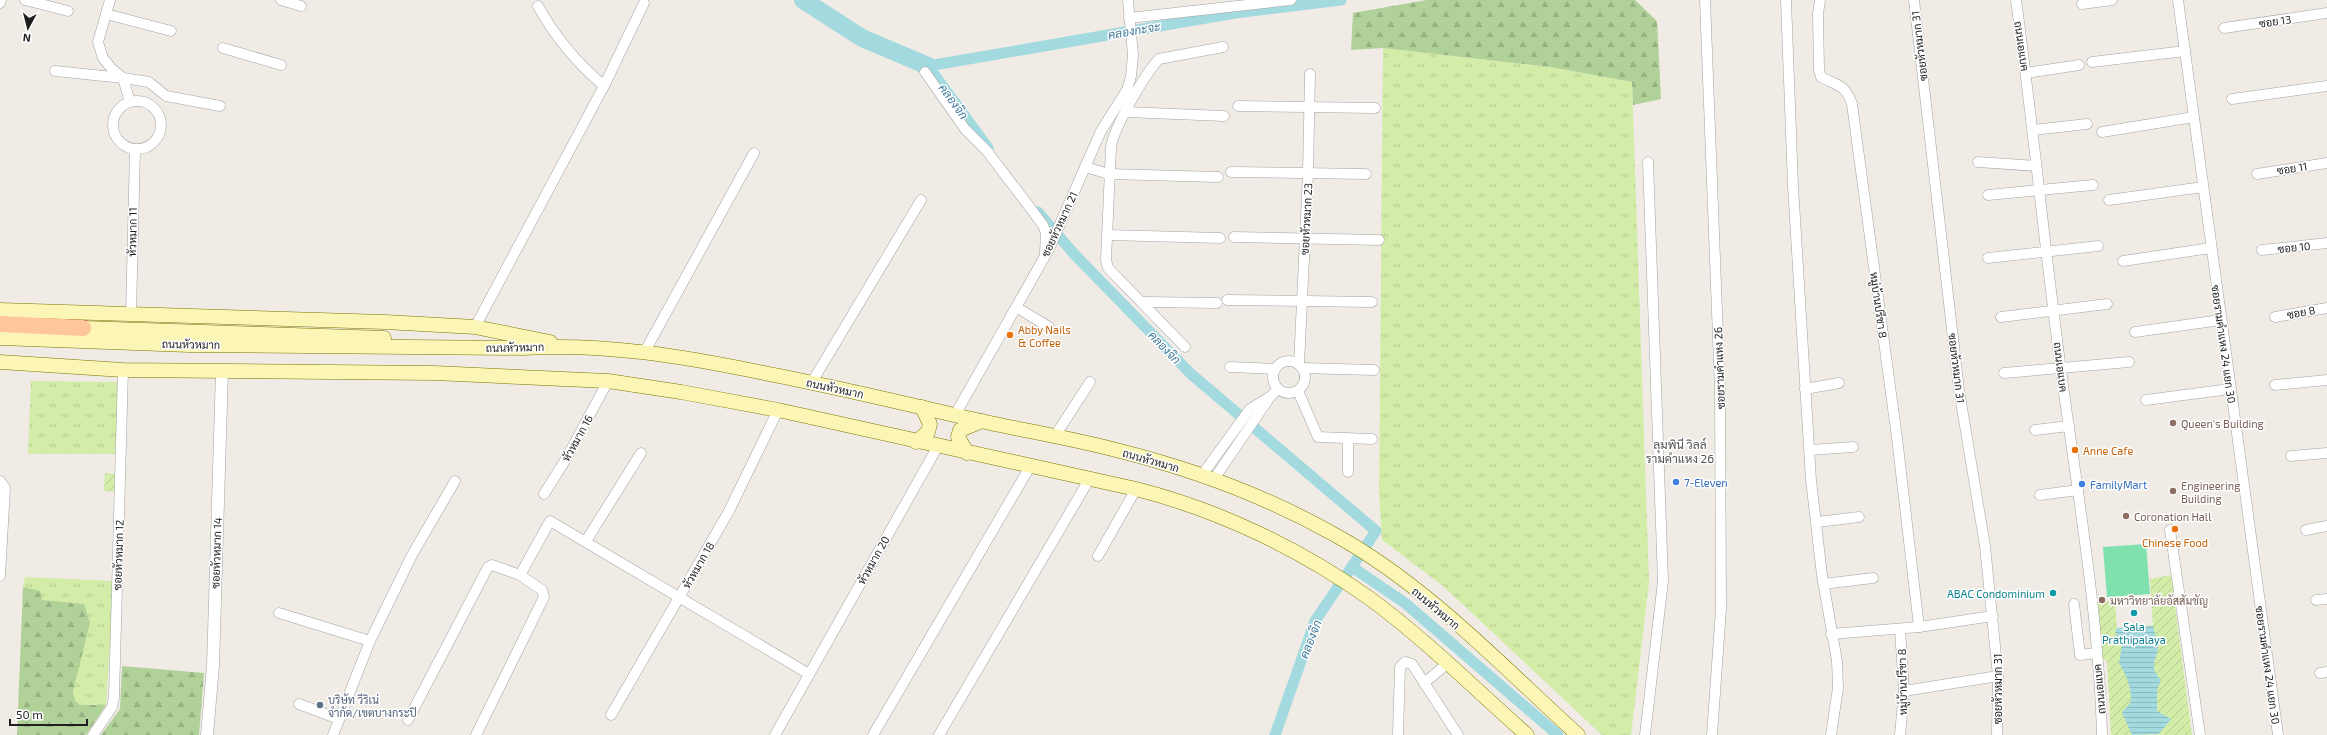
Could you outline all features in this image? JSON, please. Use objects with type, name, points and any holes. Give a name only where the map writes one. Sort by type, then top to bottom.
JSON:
[{"type":"main road","points":[[0,310],[474,327],[566,345]]},
{"type":"main road","points":[[0,324],[83,328],[362,336],[414,341],[442,347]]},
{"type":"main road","name":"ถนนหัวหมาก","points":[[0,338],[189,345],[523,348],[566,345],[702,360],[812,382],[1118,450],[1208,477],[1300,516],[1340,537],[1401,579],[1437,607],[1578,735]]},
{"type":"main road","points":[[0,362],[124,370],[492,374],[608,381],[681,392],[778,410],[916,442],[1031,465],[1136,489],[1159,495],[1223,518],[1293,551],[1322,567],[1385,611],[1527,735]]},
{"type":"main road","points":[[916,442],[928,432],[930,424],[922,407]]},
{"type":"main road","points":[[966,452],[958,437],[960,430],[982,421]]},
{"type":"street","points":[[25,0],[68,11]]},
{"type":"street","points":[[110,0],[98,42],[103,58],[123,78],[130,102]]},
{"type":"street","points":[[282,0],[301,6]]},
{"type":"street","name":"ซอยหัวหมาก 21","points":[[955,415],[1047,252],[1101,131],[1127,90],[1131,76],[1133,55],[1128,0]]},
{"type":"street","points":[[1130,21],[1291,0]]},
{"type":"street","name":"ซอยรามคำแหง 26","points":[[1705,0],[1720,389],[1721,609],[1712,735]]},
{"type":"street","points":[[1786,0],[1793,186],[1811,480],[1823,584],[1837,661],[1838,688],[1831,735]]},
{"type":"street","name":"หมู่บ้านปรีชา 8","points":[[1820,0],[1818,14],[1819,70],[1821,77],[1843,87],[1849,93],[1852,104],[1897,438],[1919,627]]},
{"type":"street","name":"ซอยหัวหมาก 31","points":[[1914,0],[1960,390],[1985,546],[1993,616],[1998,676],[1997,735]]},
{"type":"street","name":"ถนนเอแบค","points":[[2016,0],[2033,130],[2038,192],[2091,591],[2102,735]]},
{"type":"street","points":[[2082,4],[2112,0]]},
{"type":"street","name":"ซอยรามคำแหง 24 แยก 30","points":[[2178,0],[2278,735]]},
{"type":"street","points":[[474,327],[604,86],[644,3]]},
{"type":"street","points":[[538,6],[548,24],[578,62],[604,86]]},
{"type":"street","name":"ซอย 13","points":[[2224,28],[2327,13]]},
{"type":"street","points":[[106,14],[171,31]]},
{"type":"street","points":[[1185,347],[1144,302],[1108,268],[1106,260],[1109,174],[1112,139],[1126,112],[1159,59],[1223,47]]},
{"type":"street","points":[[223,48],[282,65]]},
{"type":"street","points":[[2092,62],[2185,51]]},
{"type":"street","points":[[2026,73],[2079,65]]},
{"type":"street","points":[[55,71],[149,82],[166,96],[220,106]]},
{"type":"street","points":[[925,72],[965,129],[987,151],[1045,228],[1047,252]]},
{"type":"street","name":"ซอยหัวหมาก 23","points":[[1298,391],[1304,383],[1300,367],[1301,302],[1308,173],[1308,107],[1310,74]]},
{"type":"street","points":[[2232,99],[2327,86]]},
{"type":"street","points":[[130,102],[146,102],[152,106],[158,112],[162,126],[156,141],[143,149],[135,150],[121,143],[113,128],[117,113],[130,102]]},
{"type":"street","points":[[1238,106],[1375,108]]},
{"type":"street","points":[[1126,112],[1224,116]]},
{"type":"street","points":[[2102,132],[2194,117]]},
{"type":"street","points":[[2033,130],[2087,124]]},
{"type":"street","name":"หัวหมาก 11","points":[[131,314],[135,150]]},
{"type":"street","points":[[644,353],[754,153]]},
{"type":"street","points":[[1645,735],[1663,581],[1648,162]]},
{"type":"street","points":[[1978,162],[2036,166]]},
{"type":"street","name":"ซอย 11","points":[[2257,174],[2327,163]]},
{"type":"street","points":[[1085,166],[1109,174],[1218,177]]},
{"type":"street","points":[[1231,172],[1366,174]]},
{"type":"street","points":[[1988,195],[2038,192],[2093,185]]},
{"type":"street","points":[[2109,200],[2203,187]]},
{"type":"street","points":[[812,382],[921,200]]},
{"type":"street","points":[[1108,236],[1220,238]]},
{"type":"street","points":[[1234,237],[1378,240]]},
{"type":"street","name":"ซอย 10","points":[[2262,250],[2327,243]]},
{"type":"street","points":[[1988,258],[2098,246]]},
{"type":"street","points":[[2123,261],[2211,248]]},
{"type":"street","points":[[1144,302],[1372,302]]},
{"type":"street","points":[[2001,317],[2107,304]]},
{"type":"street","points":[[1016,307],[1049,326]]},
{"type":"street","name":"ซอย 8","points":[[2275,317],[2327,308]]},
{"type":"street","points":[[2135,332],[2221,320]]},
{"type":"street","points":[[1372,439],[1318,437],[1298,391],[1288,393],[1278,389],[1273,380],[1275,369],[1283,362],[1289,361],[1300,367],[1374,370]]},
{"type":"street","points":[[2004,373],[2129,362]]},
{"type":"street","points":[[1230,367],[1275,369]]},
{"type":"street","name":"ซอยหัวหมาก 12","points":[[93,735],[112,707],[114,697],[124,370]]},
{"type":"street","name":"ซอยหัวหมาก 14","points":[[207,735],[213,666],[222,371]]},
{"type":"street","points":[[2275,385],[2327,380]]},
{"type":"street","name":"หัวหมาก 16","points":[[544,494],[566,459],[608,381]]},
{"type":"street","points":[[1055,436],[1090,382]]},
{"type":"street","points":[[1805,389],[1839,383]]},
{"type":"street","points":[[1208,477],[1225,442],[1250,409],[1270,397],[1278,389]]},
{"type":"street","points":[[2146,400],[2230,389]]},
{"type":"street","points":[[1208,477],[1235,448],[1259,416],[1270,397]]},
{"type":"street","name":"หัวหมาก 18","points":[[611,715],[729,511],[778,410]]},
{"type":"street","points":[[2035,430],[2069,426]]},
{"type":"street","points":[[1348,439],[1348,472]]},
{"type":"street","name":"หัวหมาก 20","points":[[774,735],[938,446]]},
{"type":"street","points":[[1810,450],[1853,447]]},
{"type":"street","points":[[586,541],[641,453]]},
{"type":"street","points":[[2291,456],[2327,453]]},
{"type":"street","points":[[873,735],[1031,465]]},
{"type":"street","points":[[939,735],[1090,478]]},
{"type":"street","points":[[333,735],[370,641],[412,555],[455,480]]},
{"type":"street","points":[[0,481],[5,488],[0,576]]},
{"type":"street","points":[[1098,556],[1136,489]]},
{"type":"street","points":[[2040,496],[2078,490]]},
{"type":"street","points":[[1817,522],[1859,517]]},
{"type":"street","points":[[520,575],[550,521],[809,674]]},
{"type":"street","points":[[2306,530],[2327,526]]},
{"type":"street","points":[[2170,530],[2200,735]]},
{"type":"street","points":[[408,720],[488,567],[492,565],[520,575],[542,590],[544,597],[476,735]]},
{"type":"street","points":[[1823,584],[1872,578]]},
{"type":"street","points":[[2316,600],[2327,599]]},
{"type":"street","points":[[2074,604],[2080,655],[2096,653]]},
{"type":"street","points":[[279,613],[370,641]]},
{"type":"street","points":[[1831,634],[1919,627],[1993,616]]},
{"type":"street","name":"หมู่บ้านปรีชา 8","points":[[1900,629],[1904,691],[1900,735]]},
{"type":"street","points":[[1398,735],[1400,667],[1402,663],[1412,664],[1458,735]]},
{"type":"street","points":[[1424,683],[1447,664]]},
{"type":"street","points":[[1904,691],[1998,676]]},
{"type":"street","points":[[299,704],[339,719]]},
{"type":"green space","points":[[1427,0],[1635,0],[1657,21],[1661,99],[1633,105],[1632,82],[1551,67],[1383,48],[1351,50],[1353,13]]},
{"type":"green space","points":[[1383,48],[1551,67],[1632,82],[1649,583],[1631,735],[1602,735],[1443,586],[1382,540],[1379,494]]},
{"type":"green space","points":[[31,381],[119,382],[118,454],[28,454]]},
{"type":"green space","points":[[105,473],[117,474],[117,492],[104,491]]},
{"type":"green space","points":[[2146,544],[2150,594],[2107,597],[2103,547]]},
{"type":"green space","points":[[2171,575],[2192,735],[2111,735],[2107,661],[2102,658],[2095,602],[2115,601],[2117,628],[2153,625],[2150,579]]},
{"type":"green space","points":[[25,577],[114,581],[106,705],[81,705],[75,701],[73,691],[78,669],[42,600],[23,587]]},
{"type":"green space","points":[[23,587],[40,591],[42,600],[84,604],[90,623],[73,691],[75,701],[81,705],[106,705],[86,735],[17,735]]},
{"type":"green space","points":[[122,666],[204,673],[199,735],[101,735],[120,709]]},
{"type":"water","points":[[2153,626],[2158,643],[2154,667],[2161,680],[2157,690],[2157,711],[2171,719],[2159,734],[2132,735],[2122,713],[2130,703],[2131,694],[2126,677],[2119,664],[2122,644],[2115,632],[2117,628]]},
{"type":"waterway","name":"คลองจิก","points":[[803,0],[862,38],[928,66]]},
{"type":"waterway","name":"คลองกะจะ","points":[[988,148],[928,66],[1235,13],[1341,0]]},
{"type":"waterway","name":"คลองจิก","points":[[1038,212],[1075,255],[1191,374],[1376,531],[1315,621],[1275,735]]},
{"type":"waterway","points":[[1352,567],[1405,603],[1558,735]]},
{"type":"place","name":"Abby Nails & Coffee","points":[[1010,335]]},
{"type":"place","name":"Queen's Building","points":[[2173,423]]},
{"type":"place","name":"Anne Cafe","points":[[2075,450]]},
{"type":"place","name":"7-Eleven","points":[[1676,482]]},
{"type":"place","name":"FamilyMart","points":[[2082,484]]},
{"type":"place","name":"Engineering Building","points":[[2173,491]]},
{"type":"place","name":"Coronation Hall","points":[[2126,516]]},
{"type":"place","name":"Chinese Food","points":[[2175,529]]},
{"type":"place","name":"ABAC Condominium","points":[[2053,593]]},
{"type":"place","name":"มหาวิทยาลัยอัสสัมชัญ","points":[[2102,600]]},
{"type":"place","name":"Sala Prathipalaya","points":[[2134,613]]},
{"type":"place","name":"บริษัท วีริเน่ จำกัด/เขตบางกระปิ","points":[[320,705]]},
{"type":"district","name":"ลุมพินี วิลล์ รามคำแหง 26","points":[[1680,451]]}]
